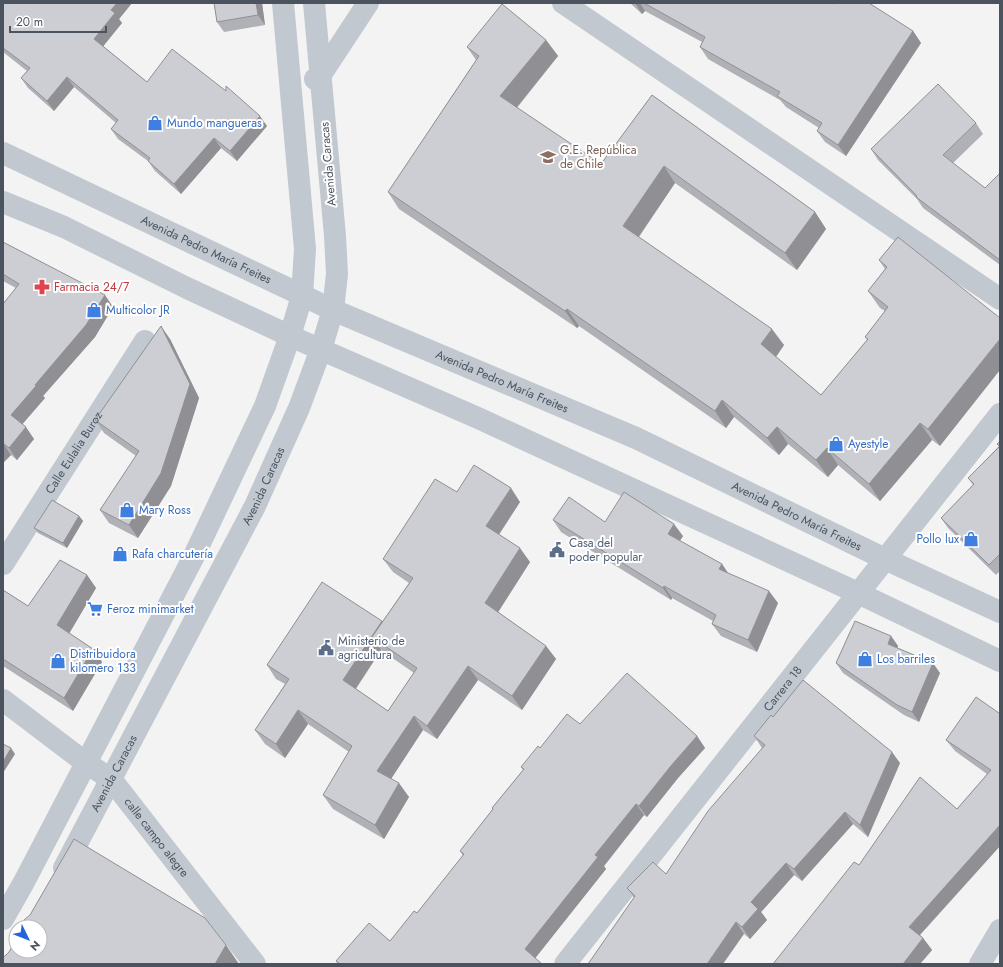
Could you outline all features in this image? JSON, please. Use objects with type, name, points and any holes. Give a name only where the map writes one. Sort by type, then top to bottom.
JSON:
[{"type":"street","points":[[3,919],[24,882],[193,558],[265,406],[290,336],[302,296],[304,249],[283,3]]},
{"type":"street","name":"Avenida Caracas","points":[[54,889],[255,506],[299,408],[321,349],[333,310],[337,274],[314,3]]},
{"type":"street","points":[[291,98],[320,76],[368,3]]},
{"type":"street","points":[[563,3],[1000,299]]},
{"type":"street","name":"Avenida Pedro María Freites","points":[[3,153],[333,310],[636,438],[885,559],[1000,612]]},
{"type":"street","points":[[3,202],[64,227],[187,288],[290,336],[478,418],[1000,660]]},
{"type":"street","name":"Calle Eulalia Buroz","points":[[3,564],[145,341]]},
{"type":"street","name":"Carrera 18","points":[[565,964],[1000,414]]},
{"type":"street","name":"calle campo alegre","points":[[3,700],[86,763],[111,779],[255,964]]},
{"type":"street","points":[[980,964],[1000,930]]},
{"type":"building","points":[[3,3],[117,3],[111,10],[115,13],[94,39],[147,82],[172,49],[226,91],[226,86],[260,116],[230,151],[214,138],[174,184],[148,161],[150,158],[111,129],[118,120],[67,77],[47,101],[21,78],[30,68],[3,48]]},
{"type":"building","points":[[214,3],[256,3],[258,15],[217,22]]},
{"type":"building","points":[[644,3],[869,3],[913,31],[838,145],[817,131],[822,123],[777,96],[780,92],[700,47],[705,37]]},
{"type":"building","points":[[502,4],[546,40],[500,96],[601,164],[652,95],[815,212],[785,253],[664,166],[623,226],[772,329],[761,344],[821,395],[868,339],[865,337],[888,307],[868,291],[887,267],[879,260],[898,237],[1000,318],[1000,339],[928,429],[920,423],[869,484],[827,448],[816,460],[777,427],[767,438],[722,400],[715,411],[567,309],[565,311],[388,192],[479,56],[467,47]]},
{"type":"building","points":[[938,84],[976,123],[943,155],[985,188],[1000,173],[1000,260],[916,197],[917,196],[871,149]]},
{"type":"building","points":[[3,242],[105,295],[86,325],[11,415],[26,427],[9,448],[3,443],[3,304],[19,284],[3,274]]},
{"type":"building","points":[[161,326],[190,384],[161,473],[129,525],[100,510],[139,451],[95,420]]},
{"type":"building","points":[[1000,446],[1000,554],[989,565],[941,518],[974,484],[968,478]]},
{"type":"building","points":[[474,465],[511,488],[486,526],[520,548],[485,603],[546,646],[512,696],[468,666],[427,726],[414,716],[377,771],[399,783],[375,825],[323,795],[352,746],[298,710],[276,744],[255,730],[289,679],[267,665],[322,582],[382,621],[343,680],[388,711],[417,668],[372,637],[413,578],[383,559],[435,479],[457,492]]},
{"type":"building","points":[[624,492],[674,524],[668,534],[722,564],[719,569],[769,591],[748,640],[712,624],[716,615],[664,586],[663,588],[553,520],[569,497],[605,522]]},
{"type":"building","points":[[52,500],[79,516],[63,543],[34,528]]},
{"type":"building","points":[[60,560],[87,575],[57,625],[93,649],[64,698],[3,659],[3,590],[28,606]]},
{"type":"building","points":[[855,621],[891,636],[888,644],[933,663],[912,712],[897,705],[836,663]]},
{"type":"building","points":[[627,673],[697,736],[639,806],[636,804],[595,855],[598,857],[525,949],[542,964],[340,964],[336,961],[369,923],[390,941],[414,911],[417,913],[464,854],[460,851],[493,809],[492,808],[524,769],[521,767],[538,746],[540,748],[567,714],[580,724]]},
{"type":"building","points":[[803,680],[892,752],[860,825],[845,812],[794,869],[786,863],[751,902],[758,909],[742,927],[736,922],[707,964],[588,964],[635,896],[627,888],[653,862],[666,874],[708,811],[765,745],[754,736],[771,715],[773,717]]},
{"type":"building","points":[[976,697],[999,713],[1000,712],[1000,825],[909,927],[923,938],[903,964],[773,964],[854,862],[859,865],[920,777],[957,809],[991,770],[946,740]]},
{"type":"building","points":[[3,744],[11,748],[3,762]]},
{"type":"building","points":[[74,839],[205,918],[226,945],[215,964],[3,964],[3,957],[8,953],[8,959],[48,959],[48,919],[25,919],[30,915]]},
{"type":"place","name":"Mundo mangueras","points":[[155,123]]},
{"type":"place","name":"G.E. República de Chile","points":[[548,157]]},
{"type":"place","name":"Farmacia 24/7","points":[[42,287]]},
{"type":"place","name":"Multicolor JR","points":[[94,310]]},
{"type":"place","name":"Ayestyle","points":[[836,444]]},
{"type":"place","name":"Mary Ross","points":[[127,510]]},
{"type":"place","name":"Pollo lux","points":[[971,539]]},
{"type":"place","name":"Casa del poder popular","points":[[557,550]]},
{"type":"place","name":"Rafa charcutería","points":[[120,554]]},
{"type":"place","name":"Feroz minimarket","points":[[95,609]]},
{"type":"place","name":"Ministerio de agricultura","points":[[326,648]]},
{"type":"place","name":"Los barriles","points":[[865,659]]},
{"type":"place","name":"Distribuidora kilomero 133","points":[[58,661]]}]
